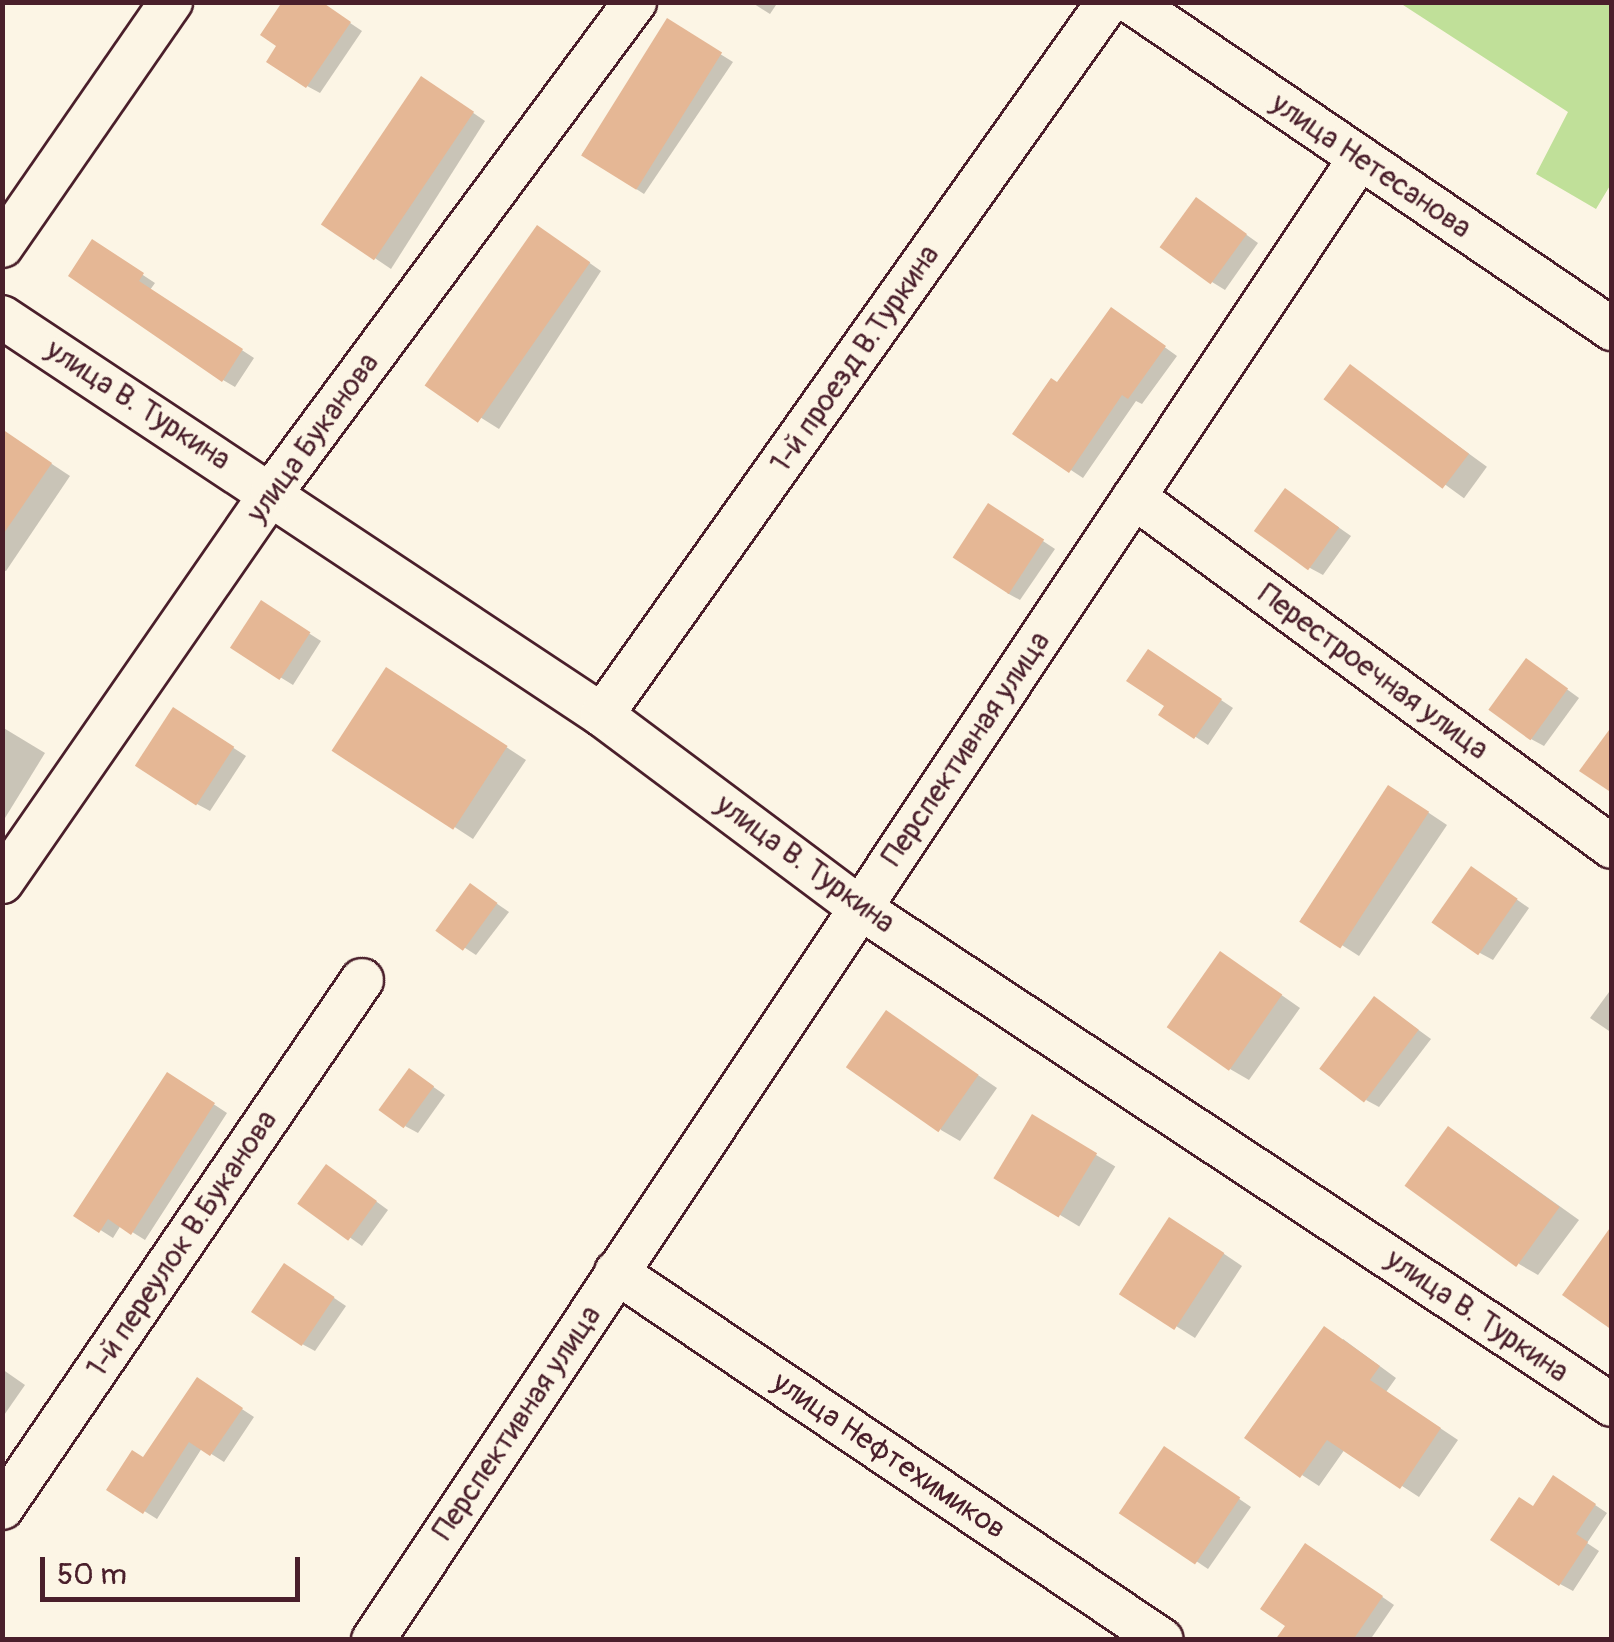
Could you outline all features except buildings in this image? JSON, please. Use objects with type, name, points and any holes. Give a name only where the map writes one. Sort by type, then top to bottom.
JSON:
[{"type":"street","points":[[2,246],[171,2]]},
{"type":"street","name":"улица Буканова","points":[[2,882],[272,492],[635,2]]},
{"type":"street","name":"1-й проезд В.Туркина","points":[[602,714],[1108,2]]},
{"type":"street","name":"улица Нетесанова","points":[[1130,2],[1612,328]]},
{"type":"street","name":"Перспективная улица","points":[[373,1640],[1360,158]]},
{"type":"street","name":"улица В. Туркина","points":[[2,316],[602,714],[860,908],[1612,1405]]},
{"type":"street","name":"Перестроечная улица","points":[[1134,497],[1612,847]]},
{"type":"street","name":"1-й переулок В.Буканова","points":[[2,1508],[362,980]]},
{"type":"street","name":"улица Нефтехимиков","points":[[616,1272],[1162,1640]]},
{"type":"green space","points":[[1400,3],[1611,3],[1611,184],[1596,209],[1536,174],[1568,112]]}]
